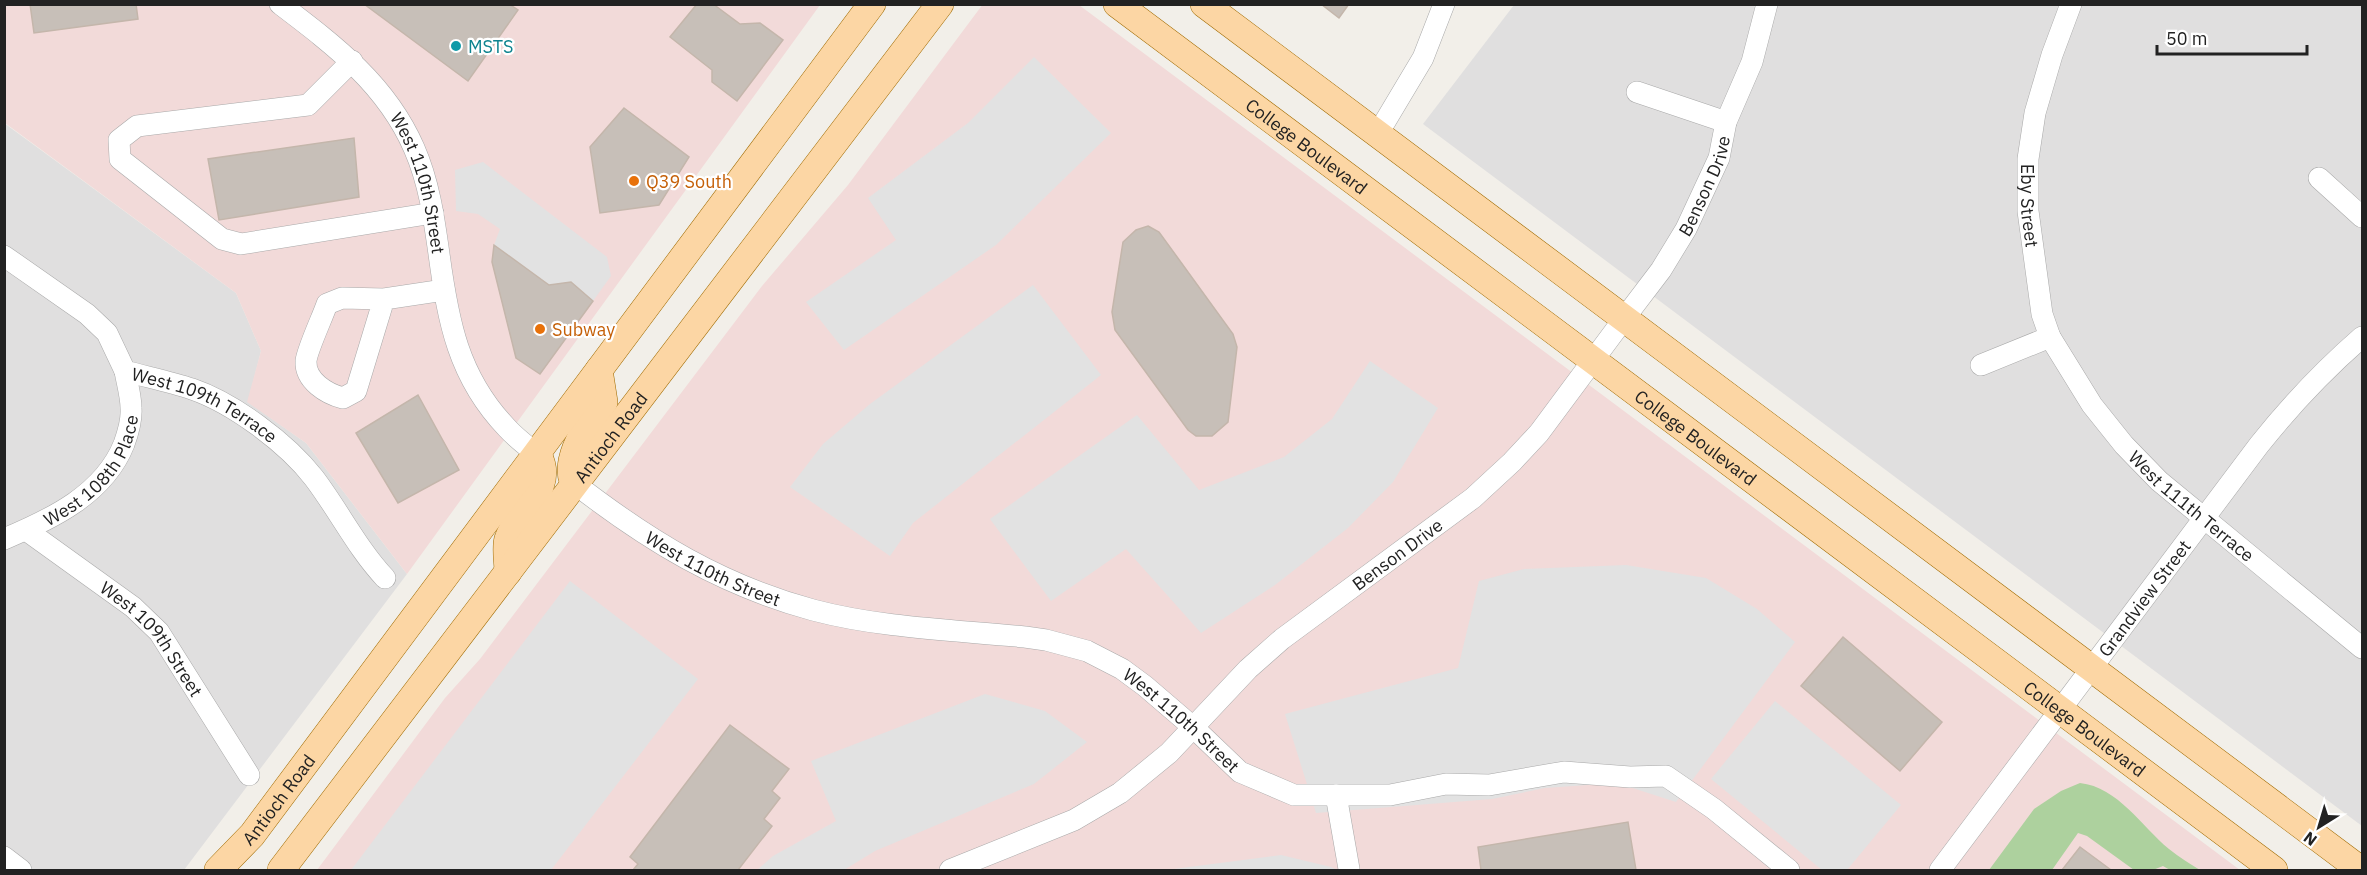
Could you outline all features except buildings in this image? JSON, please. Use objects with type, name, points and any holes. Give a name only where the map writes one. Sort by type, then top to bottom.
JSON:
[{"type":"main road","name":"Antioch Road","points":[[218,870],[252,835],[872,4]]},
{"type":"main road","name":"Antioch Road","points":[[281,870],[940,4]]},
{"type":"main road","name":"College Boulevard","points":[[1117,4],[2274,870]]},
{"type":"main road","points":[[1204,4],[1623,320],[2361,870]]},
{"type":"main road","points":[[574,483],[572,471],[577,443],[604,402],[599,370]]},
{"type":"main road","points":[[508,572],[507,539],[541,486],[543,470],[537,455]]},
{"type":"street","name":"West 110th Street","points":[[280,4],[352,61],[387,99],[404,128],[423,168],[433,213],[444,290],[459,353],[476,387],[507,429],[537,455]]},
{"type":"street","points":[[1377,135],[1423,58],[1443,4]]},
{"type":"street","name":"Benson Drive","points":[[950,870],[1074,820],[1119,793],[1150,770],[1194,728],[1248,669],[1282,639],[1473,498],[1512,462],[1539,433],[1594,360],[1661,270],[1686,229],[1719,158],[1726,122],[1752,62],[1767,4]]},
{"type":"street","name":"Eby Street","points":[[2050,338],[2042,314],[2030,222],[2028,159],[2038,104],[2052,55],[2071,4]]},
{"type":"street","points":[[352,61],[308,105],[137,126],[119,140],[120,159],[222,239],[241,244],[433,213]]},
{"type":"street","name":"Benson Drive","points":[[1637,92],[1726,122]]},
{"type":"street","points":[[2319,178],[2362,217]]},
{"type":"street","name":"West 109th Terrace","points":[[4,256],[87,314],[107,333],[125,371],[193,389],[218,401],[279,443],[312,475],[366,558],[385,579]]},
{"type":"street","points":[[384,298],[356,391],[343,398],[329,394],[312,380],[306,362],[327,304],[342,298],[384,298],[444,290]]},
{"type":"street","points":[[1981,364],[2050,338]]},
{"type":"street","name":"West 111th Terrace","points":[[2050,338],[2092,405],[2124,445],[2158,481],[2362,648]]},
{"type":"street","name":"Grandview Street","points":[[1940,870],[2285,413],[2334,361],[2362,338]]},
{"type":"street","name":"West 108th Place","points":[[4,538],[26,530],[85,497],[104,479],[118,457],[128,433],[131,409],[125,371]]},
{"type":"street","name":"West 110th Street","points":[[574,483],[642,533],[703,569],[752,590],[814,610],[875,622],[1025,637],[1087,651],[1122,669],[1146,686],[1240,772],[1294,795],[1390,795],[1446,784],[1489,785],[1564,772],[1666,777],[1714,809],[1789,870]]},
{"type":"street","name":"West 109th Street","points":[[26,530],[133,607],[159,632],[249,775]]},
{"type":"street","points":[[1336,795],[1349,869]]},
{"type":"street","points":[[4,857],[21,870]]},
{"type":"shaded area","points":[[983,4],[1079,5],[2240,870],[317,870],[445,698],[480,659],[762,286],[848,185]]},
{"type":"shaded area","points":[[5,5],[820,5],[407,574],[306,443],[247,402],[261,351],[236,293],[5,123]]},
{"type":"shaded area","points":[[1514,5],[2362,5],[2362,826],[1423,124]]},
{"type":"shaded area","points":[[1034,57],[1111,133],[996,245],[844,350],[806,302],[896,240],[868,198],[968,123]]},
{"type":"shaded area","points":[[4,123],[236,293],[261,351],[248,402],[306,443],[407,574],[184,870],[5,870]]},
{"type":"shaded area","points":[[483,162],[607,257],[611,276],[593,301],[571,282],[549,285],[494,245],[500,229],[478,214],[456,211],[455,170]]},
{"type":"shaded area","points":[[1033,285],[1101,375],[913,523],[890,556],[790,487],[823,444],[870,404]]},
{"type":"shaded area","points":[[1370,361],[1438,408],[1393,482],[1348,528],[1275,585],[1201,633],[1126,549],[1051,601],[990,519],[1137,415],[1199,490],[1284,457],[1332,419]]},
{"type":"shaded area","points":[[1626,565],[1706,578],[1757,609],[1795,642],[1676,802],[1617,783],[1545,788],[1492,799],[1316,813],[1285,714],[1458,668],[1479,581],[1524,569]]},
{"type":"shaded area","points":[[570,581],[698,679],[551,870],[351,870]]},
{"type":"shaded area","points":[[985,694],[1045,711],[1087,742],[1034,784],[875,851],[844,870],[757,870],[773,856],[836,821],[811,761]]},
{"type":"shaded area","points":[[1775,701],[1901,805],[1847,870],[1822,870],[1711,779]]},
{"type":"shaded area","points":[[1281,855],[1337,870],[1166,870]]},
{"type":"green space","points":[[2080,783],[2094,786],[2118,800],[2169,849],[2200,870],[2170,870],[2163,866],[2153,870],[2134,870],[2087,836],[2078,833],[2052,870],[1989,870],[2034,809],[2061,791]]},
{"type":"place","name":"MSTS","points":[[456,46]]},
{"type":"place","name":"Q39 South","points":[[634,181]]},
{"type":"place","name":"Subway","points":[[540,329]]}]
